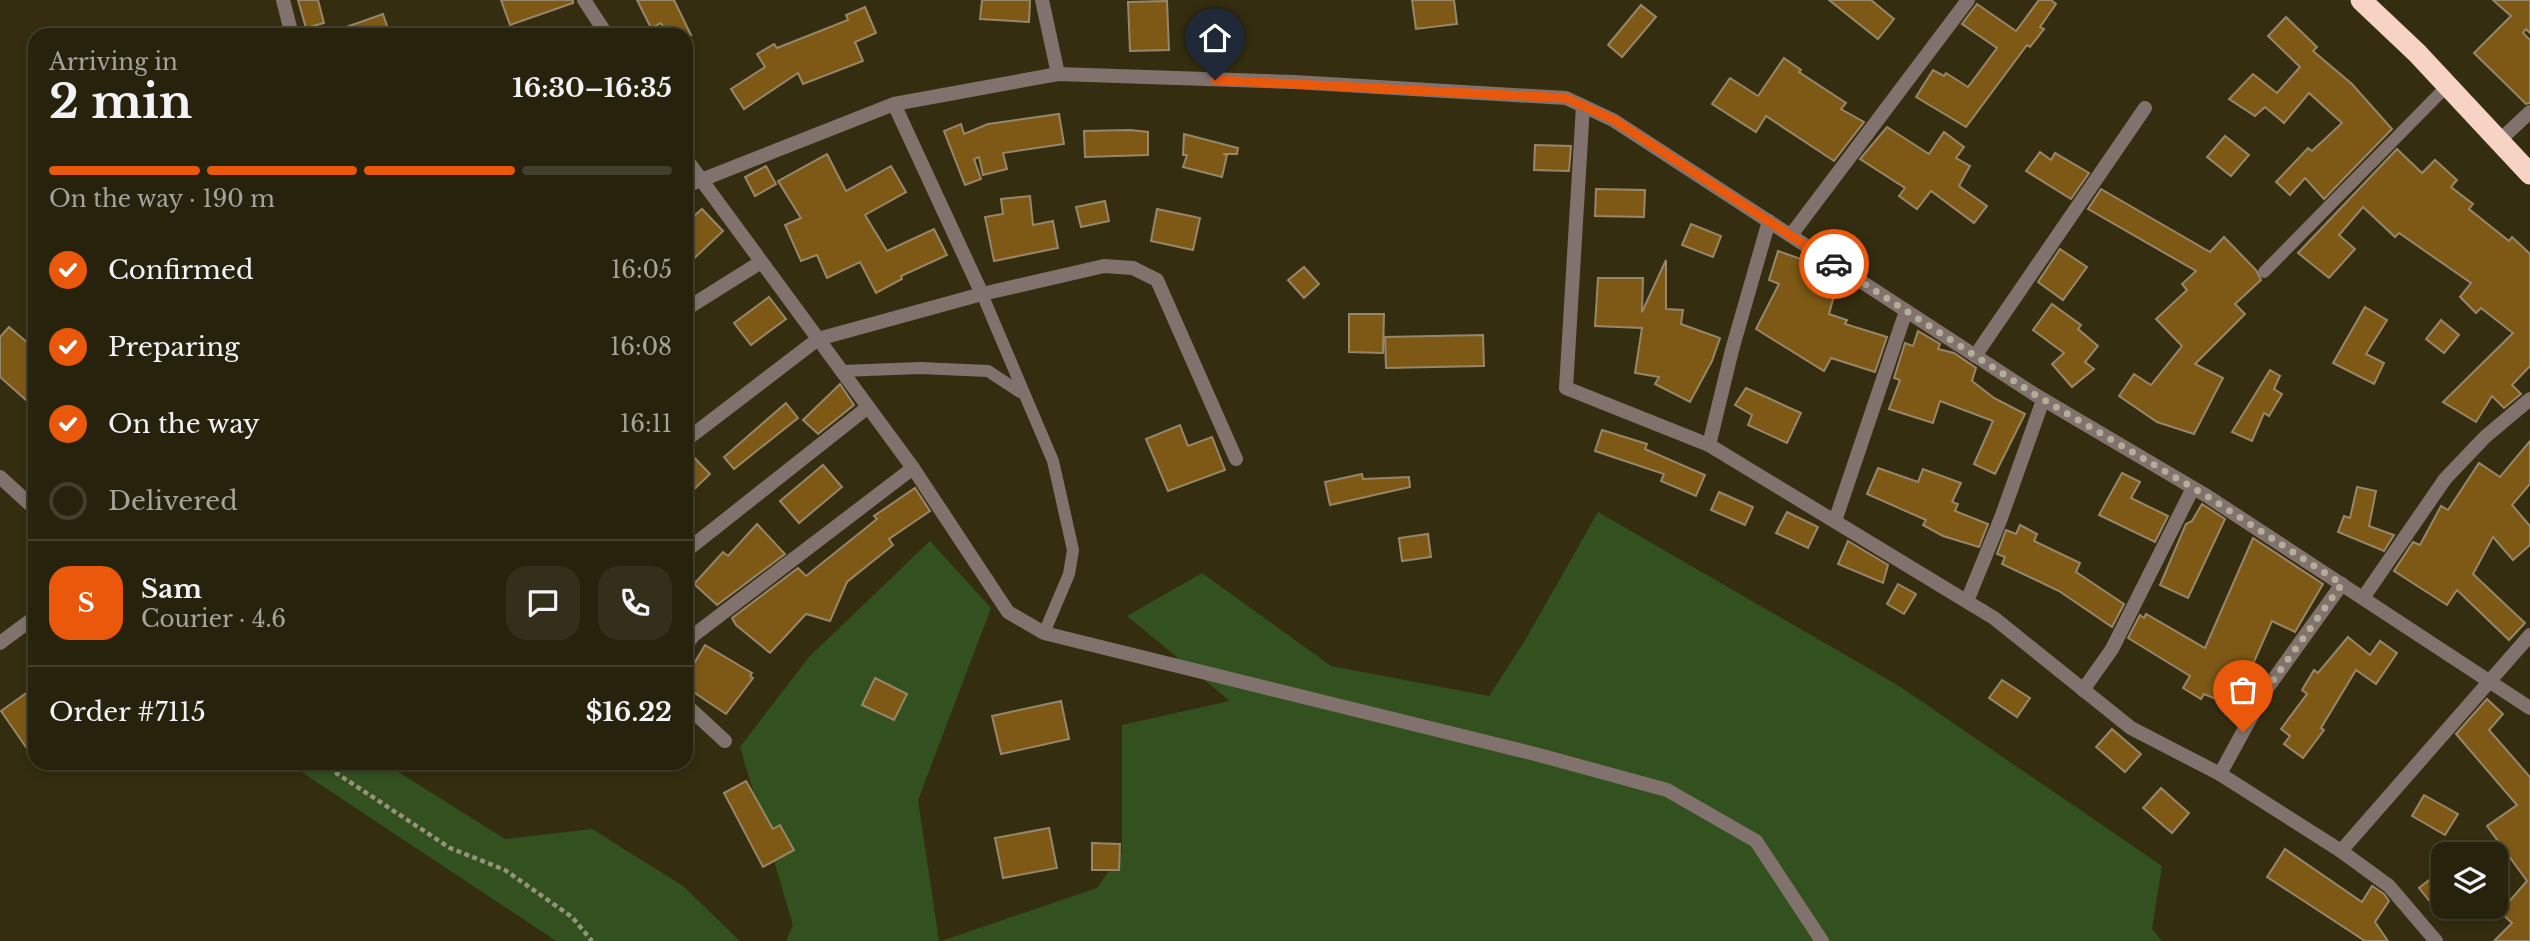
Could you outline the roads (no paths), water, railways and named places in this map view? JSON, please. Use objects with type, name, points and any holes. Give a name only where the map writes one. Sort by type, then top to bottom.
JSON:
[{"type":"highway","points":[[2361,0],[2530,174]]},
{"type":"street","points":[[283,0],[290,28]]},
{"type":"street","points":[[584,0],[602,28]]},
{"type":"street","points":[[1042,0],[1058,74]]},
{"type":"street","points":[[1791,235],[1968,0]]},
{"type":"street","points":[[693,182],[894,104],[1058,74],[1294,82],[1566,98],[1614,120],[2043,400],[2193,488],[2530,708]]},
{"type":"street","points":[[894,104],[982,294]]},
{"type":"street","points":[[1583,106],[1566,388],[1709,445],[1994,618],[2131,728],[2220,774],[2341,851],[2389,886],[2436,941]]},
{"type":"street","points":[[1975,356],[2145,108]]},
{"type":"street","points":[[2499,141],[2530,112]]},
{"type":"street","points":[[693,183],[761,262],[913,468],[1008,612],[1044,634],[1539,755],[1667,790],[1756,841],[1822,941]]},
{"type":"street","points":[[1709,445],[1732,350],[1769,221]]},
{"type":"street","points":[[693,305],[761,262]]},
{"type":"street","points":[[693,435],[818,339],[982,294],[1104,266],[1133,268],[1157,280],[1236,459]]},
{"type":"street","points":[[1835,522],[1906,311]]},
{"type":"street","points":[[1967,601],[2001,518],[2043,400]]},
{"type":"street","points":[[2363,598],[2445,479],[2485,437],[2530,400]]},
{"type":"street","points":[[693,545],[868,407]]},
{"type":"street","points":[[693,636],[913,468]]},
{"type":"street","points":[[0,477],[28,503]]},
{"type":"street","points":[[2083,690],[2112,649],[2193,488]]},
{"type":"street","points":[[2220,774],[2266,690],[2342,584]]},
{"type":"street","points":[[0,643],[28,622]]},
{"type":"street","points":[[2341,851],[2530,635]]},
{"type":"street","points":[[693,711],[725,741]]},
{"type":"lane","points":[[2264,272],[2447,86]]},
{"type":"lane","points":[[982,294],[1021,392],[1053,461],[1073,550],[1069,574],[1044,634]]},
{"type":"lane","points":[[841,371],[921,368],[988,371],[1021,392]]}]
